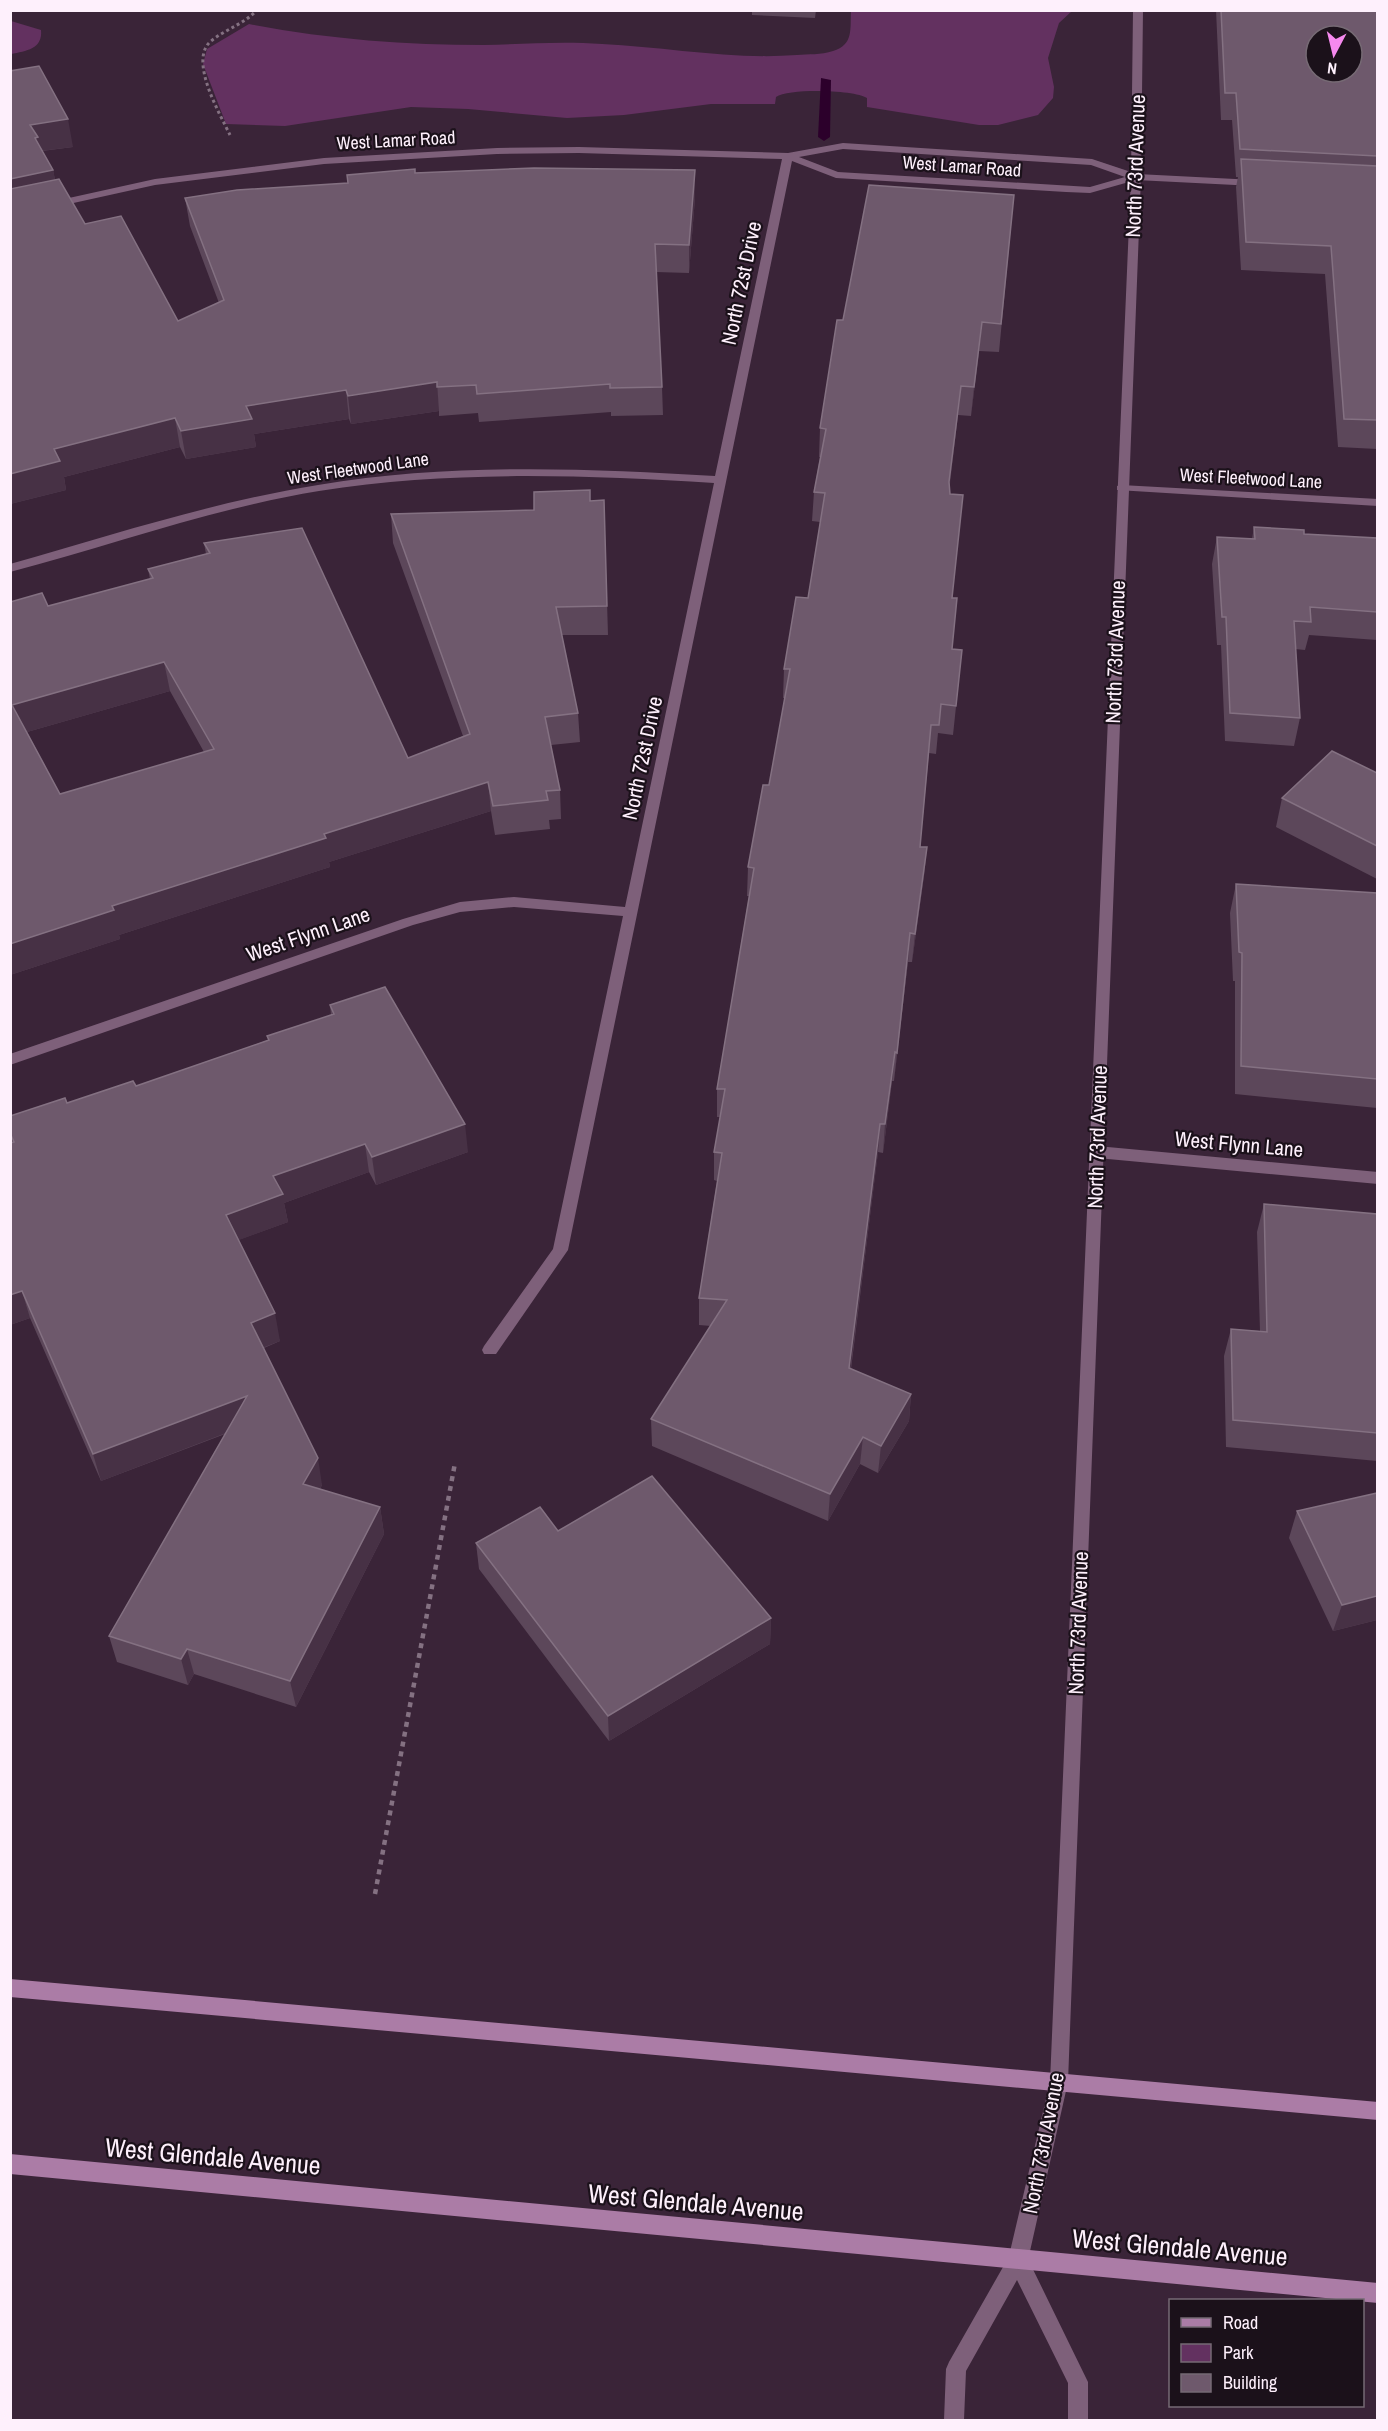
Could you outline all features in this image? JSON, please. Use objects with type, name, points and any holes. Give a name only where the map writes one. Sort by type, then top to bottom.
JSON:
[{"type":"main road","points":[[10,1988],[1377,2111]]},
{"type":"main road","name":"West Glendale Avenue","points":[[10,2164],[1377,2293]]},
{"type":"street","name":"North 73rd Avenue","points":[[954,2421],[956,2369],[1018,2260],[1059,2082],[1136,177],[1138,10]]},
{"type":"street","name":"West Lamar Road","points":[[10,214],[155,182],[324,161],[497,151],[579,150],[788,156],[843,146],[1092,162],[1136,177],[1272,184]]},
{"type":"street","name":"West Lamar Road","points":[[788,156],[836,175],[1043,188],[1090,190],[1136,177]]},
{"type":"street","name":"North 72st Drive","points":[[490,1350],[560,1250],[788,156]]},
{"type":"street","name":"West Fleetwood Lane","points":[[10,568],[233,507],[316,489],[378,480],[513,470],[591,471],[720,480]]},
{"type":"street","name":"West Fleetwood Lane","points":[[1122,488],[1377,503]]},
{"type":"street","name":"West Flynn Lane","points":[[10,1060],[408,922],[460,907],[514,902],[630,912]]},
{"type":"street","name":"West Flynn Lane","points":[[1097,1152],[1377,1178]]},
{"type":"street","points":[[1018,2260],[1078,2382],[1078,2421]]},
{"type":"path","points":[[233,142],[205,76],[202,55],[207,44],[244,24],[257,10]]},
{"type":"path","points":[[375,1894],[455,1463]]},
{"type":"green space","points":[[851,11],[1072,11],[1059,23],[1048,58],[1054,87],[1053,98],[1038,115],[998,125],[979,125],[867,107],[867,98],[860,95],[822,91],[783,94],[776,97],[775,104],[711,104],[624,115],[567,118],[468,109],[411,107],[285,126],[226,124],[203,64],[207,49],[249,24],[307,34],[425,44],[587,43],[748,56],[819,54],[845,45],[850,35]]},
{"type":"green space","points":[[11,21],[41,30],[41,36],[36,45],[28,50],[11,54]]},
{"type":"building","points":[[1221,10],[1377,10],[1377,156],[1240,149],[1236,93],[1225,93]]},
{"type":"building","points":[[39,66],[68,119],[30,125],[53,170],[10,179],[10,71]]},
{"type":"building","points":[[1241,159],[1377,166],[1377,420],[1344,419],[1331,246],[1246,242]]},
{"type":"building","points":[[534,168],[695,170],[689,245],[655,244],[662,387],[610,388],[610,384],[477,394],[476,385],[437,387],[437,382],[348,396],[346,390],[246,406],[252,419],[181,431],[175,418],[54,449],[60,461],[10,474],[10,189],[59,179],[85,224],[121,216],[178,321],[224,300],[185,198],[237,190],[348,183],[347,175],[415,169],[415,173]]},
{"type":"building","points":[[869,185],[1014,195],[1001,324],[982,322],[974,387],[961,386],[949,482],[950,494],[963,495],[952,598],[957,598],[952,649],[962,650],[956,706],[941,704],[939,725],[931,725],[920,847],[927,847],[915,934],[910,933],[897,1053],[895,1052],[885,1124],[880,1124],[849,1368],[911,1394],[881,1446],[863,1437],[830,1494],[651,1419],[727,1300],[699,1298],[722,1153],[714,1152],[725,1089],[717,1089],[754,868],[748,867],[763,785],[769,785],[790,669],[784,669],[796,597],[808,598],[825,493],[814,492],[826,429],[820,428],[837,320],[843,320]]},
{"type":"building","points":[[590,490],[590,501],[604,500],[607,606],[556,607],[578,713],[545,717],[560,790],[546,791],[548,800],[493,806],[488,782],[324,834],[326,838],[112,906],[114,910],[10,944],[10,602],[42,593],[48,606],[153,578],[148,569],[210,553],[204,543],[302,528],[408,758],[470,734],[391,514],[534,510],[534,492]],"holes":[[[164,662],[214,749],[60,794],[12,705]]]},
{"type":"building","points":[[1254,527],[1304,530],[1304,534],[1377,538],[1377,612],[1310,607],[1311,622],[1294,621],[1300,718],[1230,713],[1226,617],[1222,617],[1217,537],[1255,539]]},
{"type":"building","points":[[1332,751],[1377,773],[1377,846],[1282,798]]},
{"type":"building","points":[[1236,884],[1377,893],[1377,1079],[1241,1066],[1242,953],[1239,952]]},
{"type":"building","points":[[385,987],[465,1124],[372,1157],[365,1144],[273,1176],[283,1194],[226,1215],[275,1313],[251,1323],[318,1458],[303,1484],[380,1507],[290,1681],[187,1649],[181,1659],[109,1636],[247,1396],[93,1454],[22,1291],[10,1295],[10,1143],[14,1142],[10,1133],[10,1116],[65,1098],[67,1103],[133,1081],[136,1086],[269,1040],[267,1036],[334,1014],[330,1005]]},
{"type":"building","points":[[1264,1204],[1377,1214],[1377,1433],[1233,1420],[1231,1329],[1267,1332]]},
{"type":"building","points":[[652,1476],[771,1618],[608,1716],[476,1543],[540,1507],[558,1531]]},
{"type":"building","points":[[1377,1493],[1377,1596],[1342,1605],[1297,1511]]},
{"type":"waterway","points":[[824,137],[825,80]]}]
